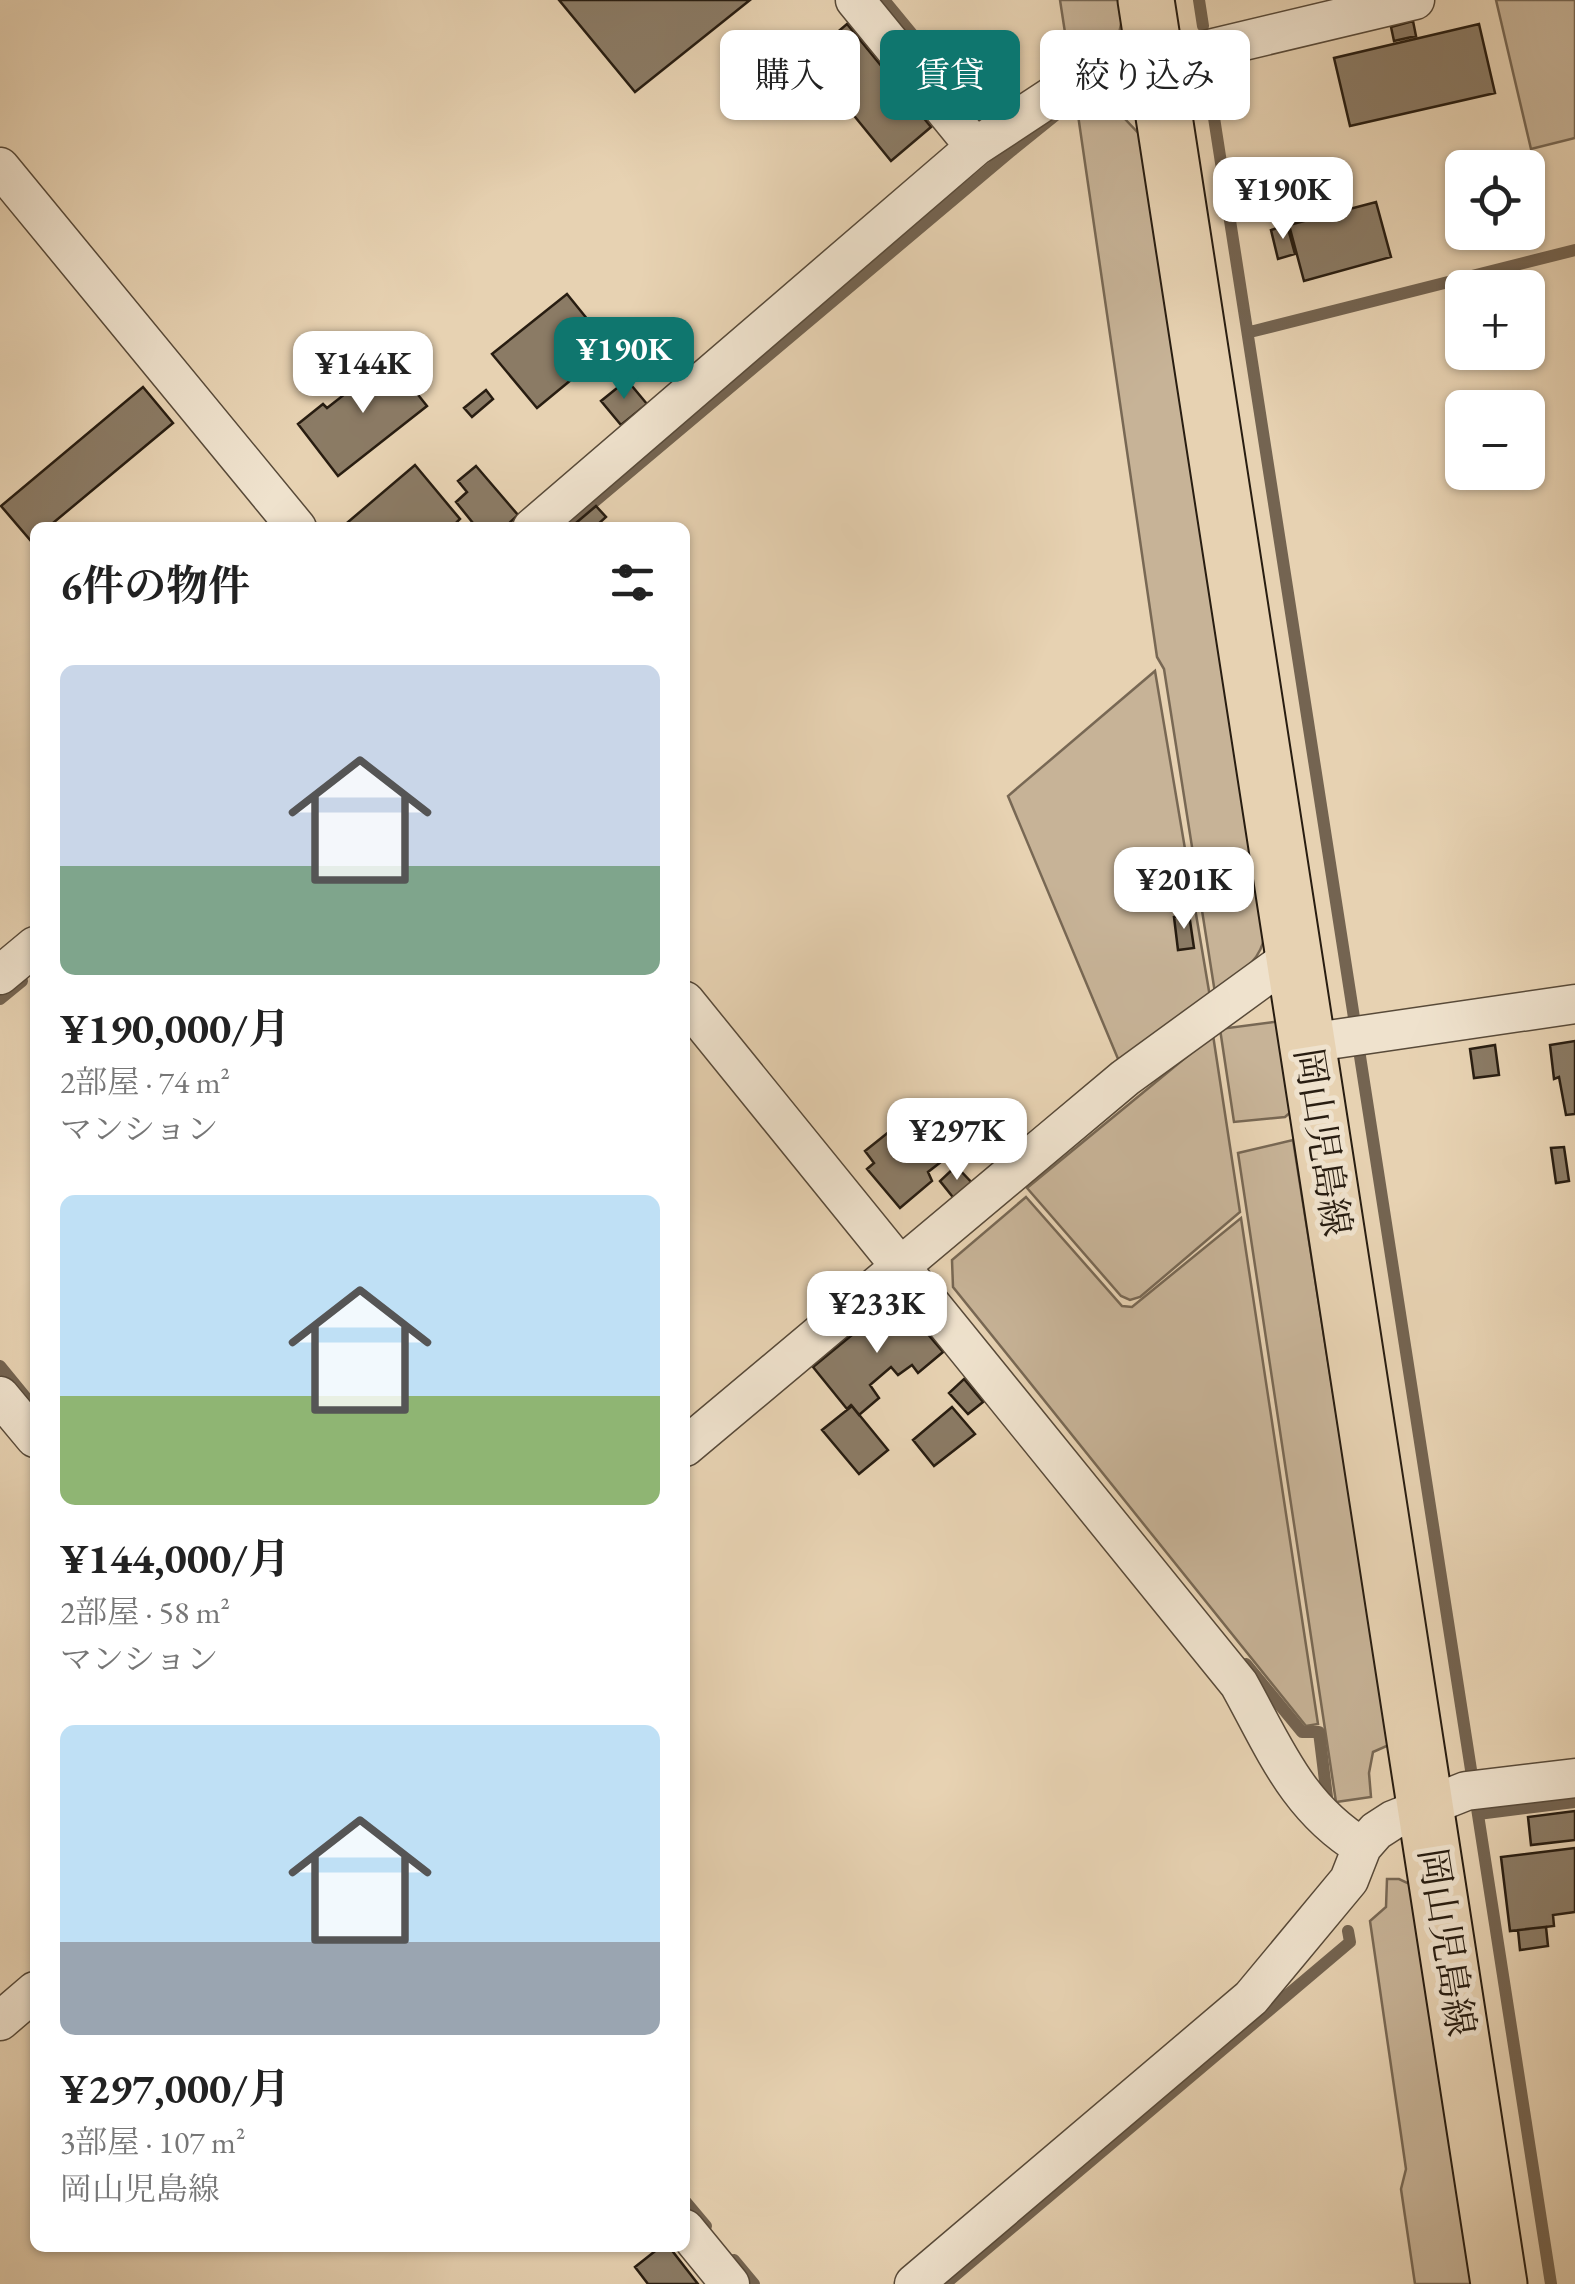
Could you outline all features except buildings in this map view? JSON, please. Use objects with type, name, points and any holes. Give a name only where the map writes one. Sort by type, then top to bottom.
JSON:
[{"type":"main road","name":"岡山児島線","points":[[1146,0],[1150,30]]},
{"type":"main road","name":"岡山児島線","points":[[1164,120],[1294,955],[1340,1038],[1459,1795],[1500,2284]]},
{"type":"street","points":[[854,0],[975,147]]},
{"type":"street","points":[[1250,39],[1416,0]]},
{"type":"street","points":[[539,522],[975,147],[1040,104]]},
{"type":"street","points":[[0,168],[292,522]]},
{"type":"street","points":[[0,975],[30,950]]},
{"type":"street","points":[[690,1443],[907,1272],[1125,1078],[1294,955]]},
{"type":"street","points":[[1340,1038],[1575,1004]]},
{"type":"street","points":[[690,1007],[1239,1684],[1302,1797],[1338,1832],[1362,1847]]},
{"type":"street","points":[[0,1396],[30,1432]]},
{"type":"street","points":[[914,2284],[1251,1998],[1349,1880],[1362,1847],[1393,1820],[1459,1795],[1575,1778]]},
{"type":"street","points":[[0,2021],[30,1996]]},
{"type":"street","points":[[690,2235],[730,2284]]},
{"type":"shaded area","points":[[1060,0],[1121,0],[1120,30],[1065,30]]},
{"type":"shaded area","points":[[1496,0],[1575,0],[1575,138],[1531,149]]},
{"type":"shaded area","points":[[1079,120],[1126,120],[1143,138],[1264,936],[1253,961],[1215,993],[1164,669],[1157,657]]},
{"type":"shaded area","points":[[1155,671],[1210,997],[1121,1066],[1008,796]]},
{"type":"shaded area","points":[[1281,1021],[1292,1111],[1285,1117],[1234,1122],[1220,1029]]},
{"type":"shaded area","points":[[1213,1035],[1240,1212],[1140,1297],[1130,1300],[1121,1296],[1027,1188]]},
{"type":"shaded area","points":[[1293,1140],[1389,1745],[1373,1752],[1369,1773],[1371,1797],[1336,1802],[1238,1153]]},
{"type":"shaded area","points":[[1026,1197],[1122,1306],[1132,1307],[1241,1218],[1318,1724],[1306,1726],[953,1287],[952,1260]]},
{"type":"shaded area","points":[[1387,1879],[1412,1885],[1474,2284],[1415,2284],[1401,2189],[1406,2169],[1370,1921],[1386,1907]]},
{"type":"waterway","points":[[884,0],[909,30]]},
{"type":"waterway","points":[[1199,0],[1203,26]]},
{"type":"waterway","points":[[570,522],[1049,120]]},
{"type":"waterway","points":[[1214,120],[1551,2284]]},
{"type":"waterway","points":[[1250,332],[1575,250]]},
{"type":"waterway","points":[[0,999],[22,981]]},
{"type":"waterway","points":[[0,1366],[27,1399]]},
{"type":"waterway","points":[[1246,1664],[1302,1732],[1319,1732],[1327,1797]]},
{"type":"waterway","points":[[1478,1814],[1575,1802]]},
{"type":"waterway","points":[[945,2284],[1350,1942],[1348,1931]]},
{"type":"waterway","points":[[690,2207],[706,2226]]},
{"type":"waterway","points":[[734,2260],[754,2284]]}]
